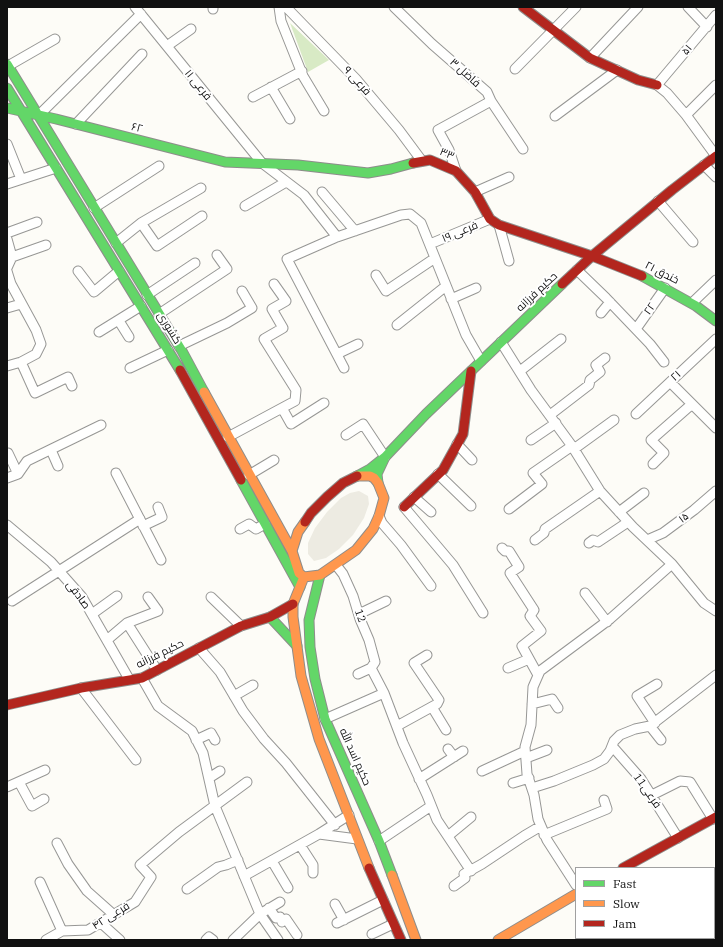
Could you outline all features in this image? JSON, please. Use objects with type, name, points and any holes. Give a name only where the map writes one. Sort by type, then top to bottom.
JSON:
[{"type":"main road","points":[[523,7],[590,58],[638,80],[657,85]]},
{"type":"main road","name":"کشوری","points":[[8,65],[179,346],[292,551],[299,573],[304,577]]},
{"type":"main road","name":"کشوری","points":[[7,88],[168,350],[300,588]]},
{"type":"main road","name":"۶۲","points":[[7,108],[225,162],[262,163]]},
{"type":"main road","name":"حکیم فرزانه","points":[[385,457],[426,414],[592,256],[658,201],[716,156]]},
{"type":"main road","name":"۳۳","points":[[262,163],[298,165],[368,173],[430,160],[456,171],[474,192],[490,219],[499,225],[592,256]]},
{"type":"main road","name":"۲۱ خندق","points":[[592,256],[640,275],[665,288],[692,303],[716,321]]},
{"type":"main road","points":[[404,507],[443,470],[463,434],[471,371]]},
{"type":"main road","points":[[292,551],[298,532],[311,513],[343,483],[370,469],[385,457]]},
{"type":"main road","points":[[385,457],[377,474],[378,483],[384,498],[379,516],[373,529],[356,550],[336,565],[320,576],[304,577],[293,604],[292,617],[302,676],[318,738],[357,839],[397,932],[411,926]]},
{"type":"main road","points":[[357,476],[370,476],[378,483]]},
{"type":"main road","name":"حکیم اسد الله","points":[[320,576],[309,620],[310,647],[315,679],[325,719],[379,841],[416,940]]},
{"type":"main road","name":"حکیم فرزانه","points":[[7,705],[81,688],[142,678],[242,626],[270,617],[293,604]]},
{"type":"main road","points":[[270,617],[297,646]]},
{"type":"main road","points":[[625,867],[714,818]]},
{"type":"main road","points":[[498,940],[575,895]]},
{"type":"street","points":[[279,7],[281,21],[302,71],[324,110]]},
{"type":"street","name":"فرعی ۹","points":[[286,7],[356,79],[399,130],[422,161]]},
{"type":"street","name":"فاضل ۳","points":[[394,7],[432,44],[487,92],[491,101],[523,149]]},
{"type":"street","points":[[515,69],[576,7]]},
{"type":"street","points":[[590,58],[638,7]]},
{"type":"street","points":[[688,7],[707,26]]},
{"type":"street","points":[[38,115],[138,11]]},
{"type":"street","name":"فرعی ۱۱","points":[[138,11],[262,163],[304,195],[337,238]]},
{"type":"street","name":"۵۱","points":[[657,85],[716,15]]},
{"type":"street","points":[[167,46],[191,30]]},
{"type":"street","points":[[8,65],[55,39]]},
{"type":"street","points":[[76,124],[142,54]]},
{"type":"street","points":[[556,116],[617,70]]},
{"type":"street","points":[[253,97],[302,71]]},
{"type":"street","points":[[657,85],[667,93],[686,115],[716,156]]},
{"type":"street","points":[[686,115],[716,85]]},
{"type":"street","points":[[271,87],[290,119]]},
{"type":"street","points":[[456,171],[449,150],[438,130],[491,101]]},
{"type":"street","points":[[7,144],[21,179]]},
{"type":"street","points":[[704,165],[716,177]]},
{"type":"street","points":[[94,208],[159,166]]},
{"type":"street","points":[[7,184],[56,168]]},
{"type":"street","points":[[474,192],[509,177]]},
{"type":"street","points":[[245,206],[286,182]]},
{"type":"street","points":[[116,243],[141,224],[201,188]]},
{"type":"street","points":[[322,192],[355,231]]},
{"type":"street","points":[[658,201],[693,242]]},
{"type":"street","points":[[344,368],[287,259],[355,231],[400,215],[410,214],[422,222],[466,335],[481,361]]},
{"type":"street","points":[[141,224],[157,246],[202,216]]},
{"type":"street","name":"فرعی ۱۹","points":[[430,244],[490,219]]},
{"type":"street","points":[[7,233],[37,222]]},
{"type":"street","points":[[499,225],[509,261]]},
{"type":"street","points":[[7,239],[12,257],[7,268]]},
{"type":"street","points":[[12,257],[46,245]]},
{"type":"street","points":[[159,314],[227,269],[217,255]]},
{"type":"street","points":[[376,276],[386,291],[435,258]]},
{"type":"street","points":[[148,295],[195,263]]},
{"type":"street","points":[[577,270],[636,329],[664,362]]},
{"type":"street","points":[[7,271],[11,284],[36,330],[41,344],[36,354],[21,362],[7,366]]},
{"type":"street","points":[[78,272],[94,292],[119,271]]},
{"type":"street","points":[[692,303],[716,280]]},
{"type":"street","points":[[228,437],[295,401],[296,390],[264,339],[283,328],[272,309],[286,302],[274,284]]},
{"type":"street","points":[[397,325],[446,286]]},
{"type":"street","points":[[451,299],[476,288]]},
{"type":"street","name":"۲۲","points":[[636,329],[665,288]]},
{"type":"street","points":[[179,346],[227,323],[252,308],[242,291]]},
{"type":"street","points":[[601,313],[610,302]]},
{"type":"street","points":[[7,308],[21,304]]},
{"type":"street","points":[[99,332],[141,306]]},
{"type":"street","points":[[119,320],[129,337]]},
{"type":"street","points":[[520,371],[561,339]]},
{"type":"street","name":"۲۱","points":[[636,414],[716,339]]},
{"type":"street","points":[[502,342],[600,491],[628,522],[672,564],[704,603],[716,611]]},
{"type":"street","points":[[337,354],[358,344]]},
{"type":"street","points":[[130,368],[168,350]]},
{"type":"street","points":[[550,415],[589,385],[590,380],[600,372],[596,365],[604,358]]},
{"type":"street","points":[[21,362],[35,393],[68,377],[72,386]]},
{"type":"street","points":[[670,382],[716,428]]},
{"type":"street","points":[[282,408],[292,424],[324,403]]},
{"type":"street","points":[[653,464],[664,453],[651,440],[692,404]]},
{"type":"street","points":[[509,509],[542,484],[533,473],[614,420]]},
{"type":"street","points":[[531,440],[556,423]]},
{"type":"street","points":[[346,435],[363,424],[385,457]]},
{"type":"street","points":[[7,478],[18,474],[27,461],[101,425]]},
{"type":"street","points":[[457,444],[472,460]]},
{"type":"street","points":[[51,450],[58,466]]},
{"type":"street","points":[[8,453],[18,474]]},
{"type":"street","points":[[249,475],[274,460]]},
{"type":"street","points":[[116,473],[161,560]]},
{"type":"street","points":[[438,474],[471,506]]},
{"type":"street","points":[[535,540],[544,533],[545,529],[600,491]]},
{"type":"street","name":"۱۵","points":[[647,540],[663,533],[676,524],[716,491]]},
{"type":"street","points":[[619,512],[644,493]]},
{"type":"street","points":[[414,497],[431,512]]},
{"type":"street","points":[[12,601],[59,571],[142,523],[162,518],[158,507]]},
{"type":"street","points":[[404,507],[453,565],[483,613]]},
{"type":"street","points":[[379,516],[382,523],[401,545],[431,586]]},
{"type":"street","points":[[589,543],[593,540],[598,542],[628,522]]},
{"type":"street","points":[[240,529],[249,524],[256,529],[265,524]]},
{"type":"street","name":"صادقی","points":[[7,525],[51,562],[82,598],[129,680]]},
{"type":"street","points":[[502,548],[505,551],[509,551],[519,567],[510,573],[534,610],[530,616],[541,631],[522,646],[538,675]]},
{"type":"street","points":[[575,883],[544,835],[538,819],[529,778],[524,747],[531,725],[534,687],[540,671],[607,622],[672,564]]},
{"type":"street","name":"12","points":[[336,565],[343,574],[351,591],[369,640],[375,662],[371,668]]},
{"type":"street","points":[[585,593],[607,622]]},
{"type":"street","points":[[92,614],[117,596]]},
{"type":"street","points":[[211,597],[242,626]]},
{"type":"street","points":[[107,640],[127,623],[158,611],[148,598]]},
{"type":"street","points":[[359,614],[386,600]]},
{"type":"street","points":[[127,623],[157,670]]},
{"type":"street","points":[[199,648],[220,672],[243,711],[264,739],[286,763],[335,825]]},
{"type":"street","points":[[397,726],[437,704],[439,700],[414,663],[426,655]]},
{"type":"street","points":[[508,668],[529,659]]},
{"type":"street","points":[[358,674],[371,668],[384,693],[403,743],[437,820],[470,871]]},
{"type":"street","points":[[532,788],[554,782],[604,759],[614,741],[620,735],[634,729],[652,725],[716,675]]},
{"type":"street","points":[[142,678],[158,706],[192,731],[203,753],[215,806],[260,914],[278,940]]},
{"type":"street","points":[[657,684],[637,696],[661,740]]},
{"type":"street","points":[[234,696],[253,685]]},
{"type":"street","points":[[81,688],[136,760]]},
{"type":"street","points":[[325,719],[384,693]]},
{"type":"street","points":[[532,704],[552,699],[558,708]]},
{"type":"street","points":[[432,707],[446,730]]},
{"type":"street","points":[[196,740],[211,733],[216,740]]},
{"type":"street","name":"فرعی11","points":[[612,746],[641,779],[678,838]]},
{"type":"street","points":[[448,749],[454,757]]},
{"type":"street","points":[[482,771],[525,754],[547,750]]},
{"type":"street","points":[[419,780],[463,751]]},
{"type":"street","points":[[7,787],[45,770]]},
{"type":"street","points":[[209,778],[220,771]]},
{"type":"street","points":[[513,783],[529,778]]},
{"type":"street","points":[[652,795],[680,781],[690,782],[714,818]]},
{"type":"street","points":[[19,782],[32,806],[44,799]]},
{"type":"street","points":[[215,806],[247,782]]},
{"type":"street","points":[[544,835],[607,809],[604,800]]},
{"type":"street","name":"فرعی ۴۲","points":[[46,940],[62,931],[88,930],[135,902],[151,877],[140,865],[179,832],[215,806]]},
{"type":"street","points":[[379,841],[431,806]]},
{"type":"street","points":[[244,876],[349,816]]},
{"type":"street","points":[[448,836],[471,817]]},
{"type":"street","points":[[454,886],[465,878],[464,874],[541,826]]},
{"type":"street","points":[[319,834],[357,839]]},
{"type":"street","points":[[58,843],[68,864],[88,891],[114,915]]},
{"type":"street","points":[[300,845],[313,865],[313,873]]},
{"type":"street","points":[[187,889],[218,867],[238,860]]},
{"type":"street","points":[[272,860],[288,888]]},
{"type":"street","points":[[40,882],[62,931]]},
{"type":"street","points":[[334,904],[340,921],[383,900]]},
{"type":"street","points":[[233,940],[260,914],[280,902]]},
{"type":"street","points":[[269,908],[276,918],[280,917],[282,922],[286,919],[297,935]]},
{"type":"street","points":[[101,923],[120,940]]},
{"type":"street","points":[[372,934],[397,932]]},
{"type":"street","points":[[206,940],[209,937],[213,940]]},
{"type":"green space","points":[[290,23],[329,60],[308,72]]},
{"type":"shaded area","points":[[359,491],[368,496],[369,504],[364,518],[353,535],[339,549],[326,558],[314,561],[308,554],[308,543],[315,528],[327,512],[341,498],[350,493]]},
{"type":"traffic: fast","points":[[7,64],[182,351],[204,392]]},
{"type":"traffic: fast","points":[[7,88],[180,370]]},
{"type":"traffic: fast","points":[[7,108],[225,162],[298,165],[368,173],[413,163]]},
{"type":"traffic: fast","points":[[642,276],[696,306],[716,321]]},
{"type":"traffic: fast","points":[[385,457],[426,414],[562,284]]},
{"type":"traffic: fast","points":[[357,476],[370,469],[385,457],[377,474],[378,483]]},
{"type":"traffic: fast","points":[[241,480],[300,587]]},
{"type":"traffic: fast","points":[[320,575],[309,620],[310,647],[315,679],[325,719],[379,841],[392,875]]},
{"type":"traffic: fast","points":[[270,617],[297,646]]},
{"type":"traffic: slow","points":[[204,392],[292,551]]},
{"type":"traffic: slow","points":[[305,522],[298,532],[292,551],[299,573],[304,577],[320,575],[356,550],[373,529],[379,516],[384,498],[378,483],[370,476],[357,476]]},
{"type":"traffic: slow","points":[[304,577],[293,604],[293,617],[301,676],[319,739],[369,868]]},
{"type":"traffic: slow","points":[[392,875],[416,940]]},
{"type":"traffic: slow","points":[[498,940],[575,895]]},
{"type":"traffic: jam","points":[[523,7],[590,58],[638,80],[657,85]]},
{"type":"traffic: jam","points":[[562,284],[592,256],[716,156]]},
{"type":"traffic: jam","points":[[413,163],[430,160],[456,171],[475,192],[490,219],[499,225],[592,256],[642,276]]},
{"type":"traffic: jam","points":[[180,370],[241,480]]},
{"type":"traffic: jam","points":[[404,507],[443,470],[463,434],[471,371]]},
{"type":"traffic: jam","points":[[305,522],[311,513],[327,497],[343,483],[357,476]]},
{"type":"traffic: jam","points":[[7,705],[81,688],[142,678],[241,626],[270,617],[293,604]]},
{"type":"traffic: jam","points":[[625,867],[716,817]]},
{"type":"traffic: jam","points":[[369,868],[401,940]]}]
